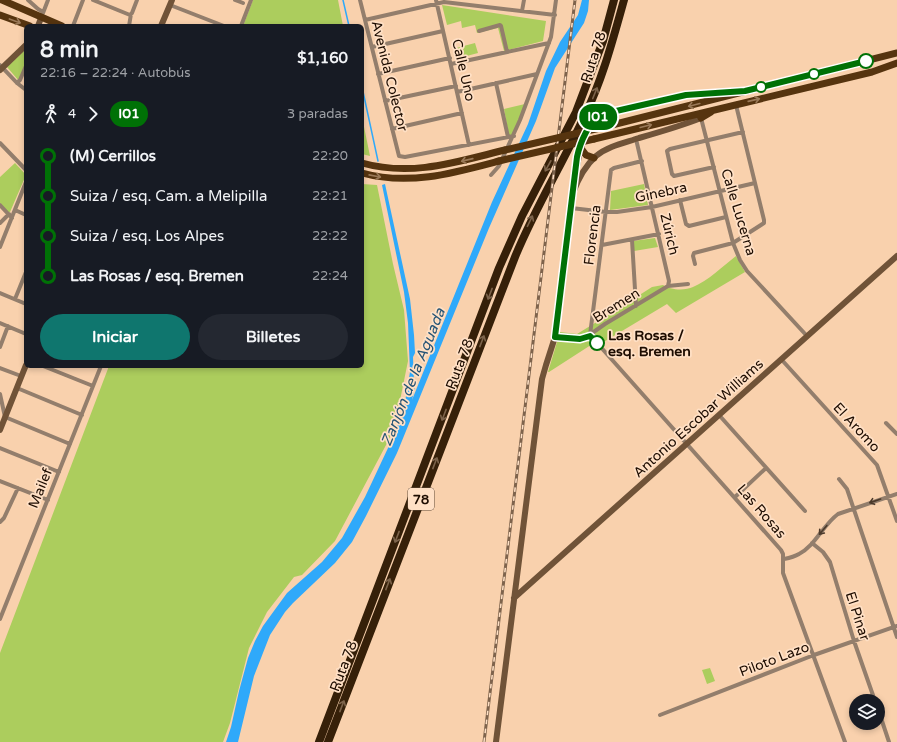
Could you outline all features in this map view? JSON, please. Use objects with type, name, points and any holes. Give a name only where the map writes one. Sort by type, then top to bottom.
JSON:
[{"type":"highway","name":"Ruta 78","points":[[319,742],[499,268],[522,216],[576,112],[603,41],[614,0]]},
{"type":"highway","name":"Ruta 78","points":[[328,742],[514,257],[535,212],[578,132],[596,91],[609,54],[624,0]]},
{"type":"main road","points":[[2,0],[42,15],[58,24]]},
{"type":"main road","points":[[162,24],[171,2]]},
{"type":"main road","points":[[0,15],[25,24]]},
{"type":"main road","points":[[39,24],[42,15]]},
{"type":"main road","points":[[1,67],[24,47]]},
{"type":"main road","points":[[364,163],[396,169],[422,169],[439,166],[600,128],[897,53]]},
{"type":"main road","points":[[872,72],[897,63]]},
{"type":"main road","points":[[364,173],[389,178],[427,178],[872,72],[897,68]]},
{"type":"main road","points":[[496,742],[543,374],[555,337],[577,157],[580,147],[594,121],[603,114],[686,95],[745,91]]},
{"type":"main road","points":[[573,193],[583,172],[594,158],[608,149],[701,118],[716,109]]},
{"type":"main road","points":[[580,147],[584,154],[594,158]]},
{"type":"main road","name":"Antonio Escobar Williams","points":[[514,598],[897,256]]},
{"type":"main road","points":[[0,430],[25,368]]},
{"type":"street","points":[[28,0],[42,15]]},
{"type":"street","points":[[42,15],[48,0]]},
{"type":"street","points":[[74,24],[83,0]]},
{"type":"street","points":[[93,0],[128,15],[131,14]]},
{"type":"street","points":[[129,24],[131,14],[137,0]]},
{"type":"street","points":[[235,0],[243,3]]},
{"type":"street","points":[[242,24],[251,0]]},
{"type":"street","name":"Avenida Colector","points":[[360,0],[397,154],[404,158],[469,145]]},
{"type":"street","points":[[522,11],[524,0]]},
{"type":"street","points":[[492,175],[499,166],[514,136],[549,43],[555,15],[556,0]]},
{"type":"street","points":[[171,2],[220,24]]},
{"type":"street","points":[[365,20],[437,2],[555,15]]},
{"type":"street","name":"Calle Uno","points":[[437,2],[469,145]]},
{"type":"street","points":[[479,31],[500,25],[507,52]]},
{"type":"street","points":[[372,47],[443,31]]},
{"type":"street","points":[[451,64],[549,43]]},
{"type":"street","points":[[378,74],[450,58]]},
{"type":"street","points":[[1,67],[24,88]]},
{"type":"street","points":[[17,83],[24,71]]},
{"type":"street","points":[[457,92],[537,74]]},
{"type":"street","points":[[496,83],[508,137]]},
{"type":"street","points":[[385,101],[456,86]]},
{"type":"street","points":[[695,264],[693,256],[696,252],[733,243],[764,223],[736,104]]},
{"type":"street","points":[[392,129],[462,113]]},
{"type":"street","name":"Calle Lucerna","points":[[701,118],[733,243],[740,260],[747,271],[807,336]]},
{"type":"street","points":[[714,167],[676,176],[672,174],[667,151],[668,149],[742,132]]},
{"type":"street","points":[[469,145],[514,136]]},
{"type":"street","name":"Zúrich","points":[[636,139],[659,234],[669,281],[668,286]]},
{"type":"street","points":[[0,143],[24,168]]},
{"type":"street","name":"Florencia","points":[[590,336],[612,169],[642,162]]},
{"type":"street","name":"Ginebra","points":[[571,208],[617,212],[652,206],[755,183]]},
{"type":"street","points":[[0,223],[10,216],[15,210],[24,188]]},
{"type":"street","points":[[680,200],[686,224],[689,226],[726,217]]},
{"type":"street","points":[[0,205],[10,216]]},
{"type":"street","points":[[15,210],[24,214]]},
{"type":"street","points":[[0,247],[10,216]]},
{"type":"street","points":[[602,245],[659,234]]},
{"type":"street","points":[[632,240],[636,306]]},
{"type":"street","points":[[15,299],[24,277]]},
{"type":"street","name":"Bremen","points":[[555,337],[580,339],[590,336],[600,328],[668,286],[688,284]]},
{"type":"street","points":[[0,293],[24,303]]},
{"type":"street","points":[[0,323],[24,333]]},
{"type":"street","points":[[0,347],[8,326]]},
{"type":"street","name":"Las Rosas","points":[[590,336],[781,550],[784,559],[784,573],[845,742]]},
{"type":"street","name":"El Aromo","points":[[781,359],[876,465],[897,521]]},
{"type":"street","points":[[0,368],[22,376]]},
{"type":"street","points":[[48,368],[93,386]]},
{"type":"street","name":"Mailef","points":[[0,619],[100,368]]},
{"type":"street","points":[[17,388],[82,415]]},
{"type":"street","points":[[0,394],[5,417],[70,444]]},
{"type":"street","points":[[719,415],[806,511]]},
{"type":"street","points":[[886,423],[897,434]]},
{"type":"street","points":[[0,448],[59,472]]},
{"type":"street","points":[[735,497],[766,468]]},
{"type":"street","points":[[839,479],[846,488],[854,509],[895,626],[897,637]]},
{"type":"street","points":[[0,481],[48,500]]},
{"type":"street","points":[[0,522],[4,518],[18,488]]},
{"type":"street","points":[[784,559],[800,554],[812,543],[834,517],[897,494]]},
{"type":"street","name":"El Pinar","points":[[812,543],[823,552],[830,562],[854,641],[873,694]]},
{"type":"street","name":"Piloto Lazo","points":[[660,715],[814,655],[895,626]]},
{"type":"street","points":[[885,728],[890,742]]},
{"type":"green space","points":[[253,0],[338,0],[343,24],[244,24]]},
{"type":"green space","points":[[442,5],[546,21],[543,41],[504,51],[498,28],[477,33],[475,25],[462,28],[461,21],[447,25]]},
{"type":"green space","points":[[475,43],[478,53],[459,58],[456,48]]},
{"type":"green space","points":[[24,51],[24,69],[19,81],[7,67]]},
{"type":"green space","points":[[525,104],[513,135],[509,136],[504,109]]},
{"type":"green space","points":[[364,127],[370,156],[364,154]]},
{"type":"green space","points":[[15,163],[24,173],[24,180],[10,212],[8,212],[0,203],[0,177]]},
{"type":"green space","points":[[364,184],[377,185],[404,310],[408,361],[394,430],[335,541],[302,575],[294,577],[267,612],[249,648],[230,723],[223,742],[0,742],[0,653],[108,368],[364,368]]},
{"type":"green space","points":[[644,184],[648,205],[610,210],[611,191]]},
{"type":"green space","points":[[655,238],[658,247],[634,251],[633,241]]},
{"type":"green space","points":[[736,256],[745,272],[676,313],[667,304],[597,346],[594,343],[548,372],[560,332],[577,334],[613,312],[613,305],[627,303],[652,287],[663,285],[673,289],[682,289],[693,287],[710,277]]},
{"type":"green space","points":[[710,668],[715,681],[707,684],[702,670]]},
{"type":"water","name":"Zanjón de la Aguada","points":[[582,0],[589,0],[588,11],[584,23],[555,68],[536,121],[489,228],[397,453],[352,542],[335,563],[285,612],[270,635],[254,676],[238,742],[226,742],[248,658],[255,641],[263,626],[287,593],[322,562],[342,538],[365,497],[388,448],[404,408],[410,372],[408,323],[404,292],[382,185],[385,184],[410,299],[415,353],[413,357],[414,383],[416,383],[412,400],[492,202],[528,124],[546,71],[560,42],[578,15]]},
{"type":"waterway","points":[[343,0],[349,24]]},
{"type":"waterway","points":[[364,96],[378,161]]},
{"type":"railway","points":[[484,742],[575,0]]},
{"type":"bus line","name":"I01","points":[[597,343],[590,336],[580,339],[555,337],[561,298],[577,157],[583,140],[594,121],[603,114],[679,96],[700,93],[745,91],[866,61]]},
{"type":"place","name":"Las Rosas / esq. Bremen","points":[[597,343]]}]
